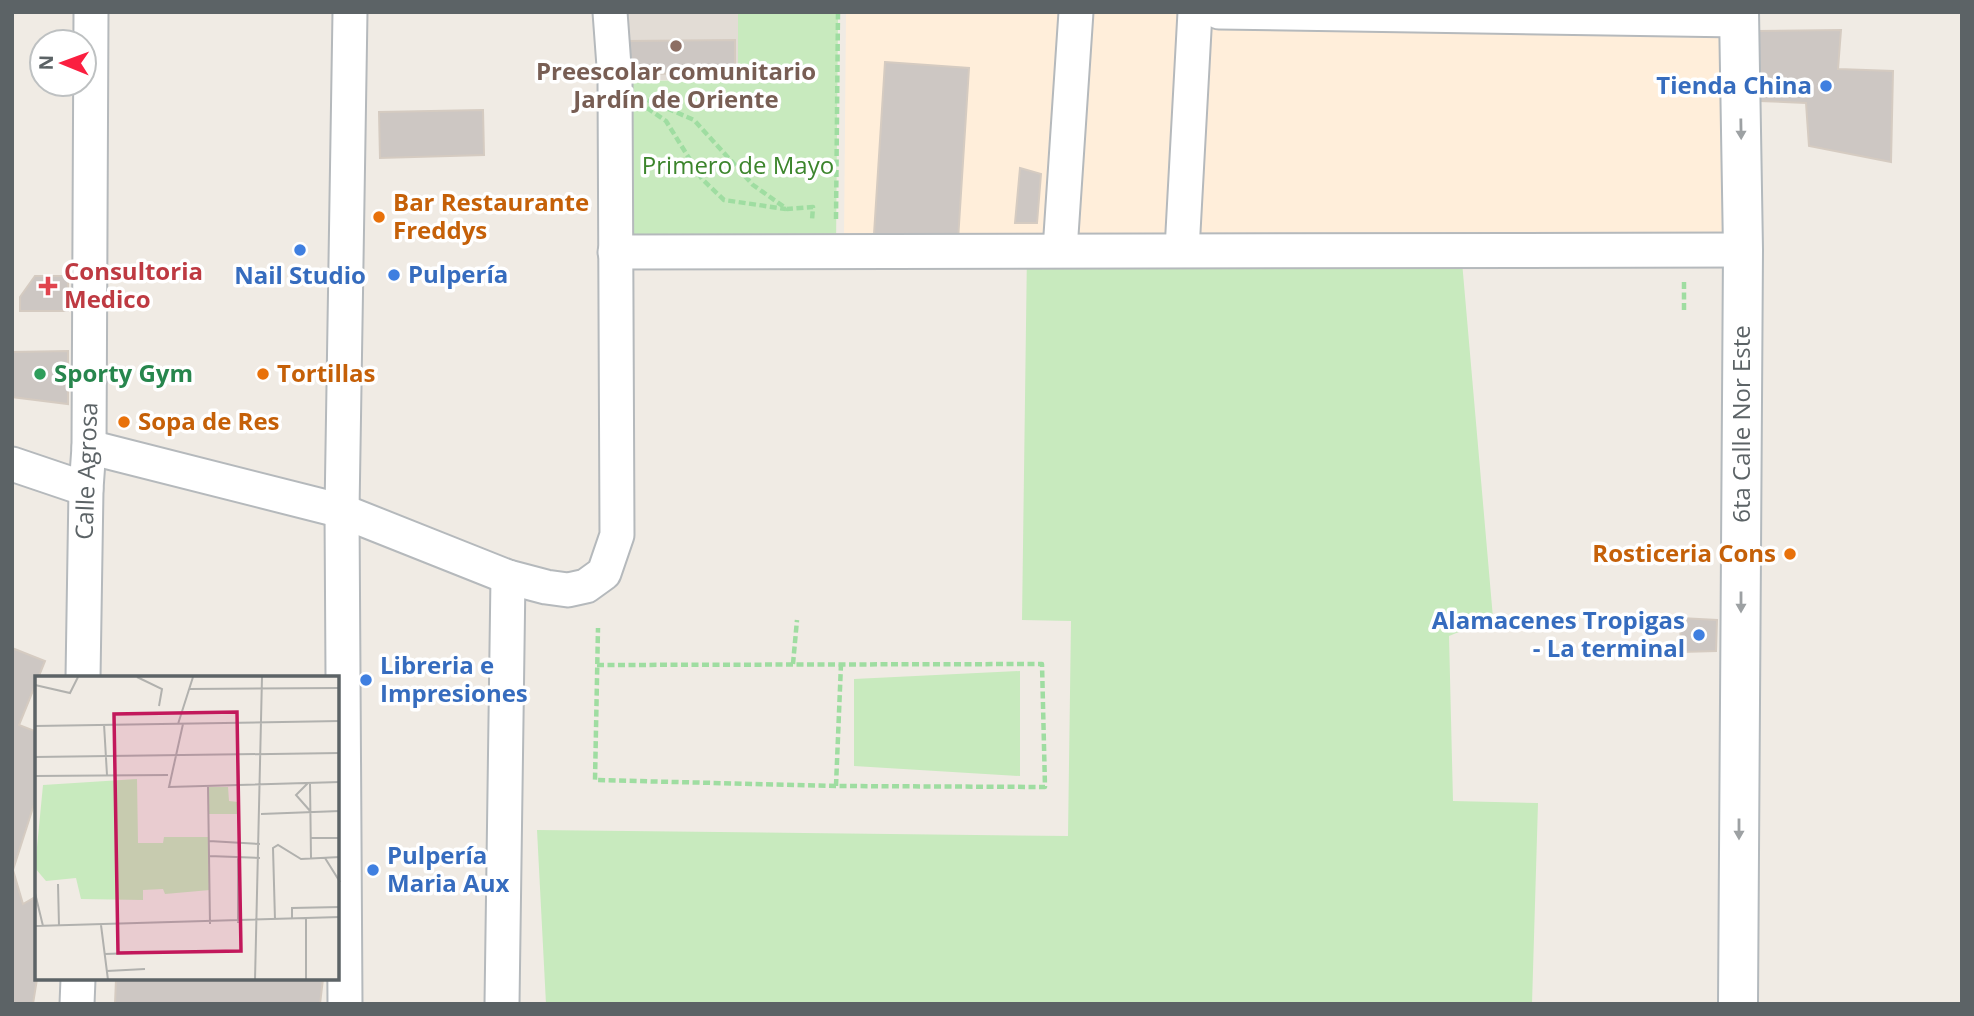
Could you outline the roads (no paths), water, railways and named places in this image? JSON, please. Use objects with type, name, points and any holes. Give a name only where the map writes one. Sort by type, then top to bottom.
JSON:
[{"type":"street","name":"Calle Agrosa","points":[[83,676],[89,447],[91,12]]},
{"type":"street","points":[[345,1004],[342,511],[350,12]]},
{"type":"street","points":[[89,447],[342,511],[508,577],[568,590],[586,586],[604,573],[617,535],[614,86],[610,12]]},
{"type":"street","points":[[1060,250],[1076,12]]},
{"type":"street","points":[[1182,250],[1195,12]]},
{"type":"street","points":[[1219,12],[1739,16]]},
{"type":"street","name":"6ta Calle Nor Este","points":[[1738,1004],[1743,250],[1739,16]]},
{"type":"street","points":[[615,252],[1743,250]]},
{"type":"street","points":[[12,464],[86,489]]},
{"type":"street","points":[[502,1004],[508,577]]},
{"type":"street","points":[[77,1004],[78,981]]},
{"type":"place","name":"Preescolar comunitario Jardín de Oriente","points":[[676,46]]},
{"type":"place","name":"Tienda China","points":[[1826,86]]},
{"type":"place","name":"Bar Restaurante Freddys","points":[[379,217]]},
{"type":"place","name":"Nail Studio","points":[[300,250]]},
{"type":"place","name":"Pulpería","points":[[394,275]]},
{"type":"place","name":"Consultoria Medico","points":[[48,286]]},
{"type":"place","name":"Sporty Gym","points":[[40,374]]},
{"type":"place","name":"Tortillas","points":[[263,374]]},
{"type":"place","name":"Sopa de Res","points":[[124,422]]},
{"type":"place","name":"Rosticeria Cons","points":[[1790,554]]},
{"type":"place","name":"Alamacenes Tropigas - La terminal","points":[[1699,635]]},
{"type":"place","name":"Libreria e Impresiones","points":[[366,680]]},
{"type":"place","name":"Pulpería Maria Aux","points":[[373,870]]},
{"type":"park label","name":"Primero de Mayo","points":[[738,166]]}]
